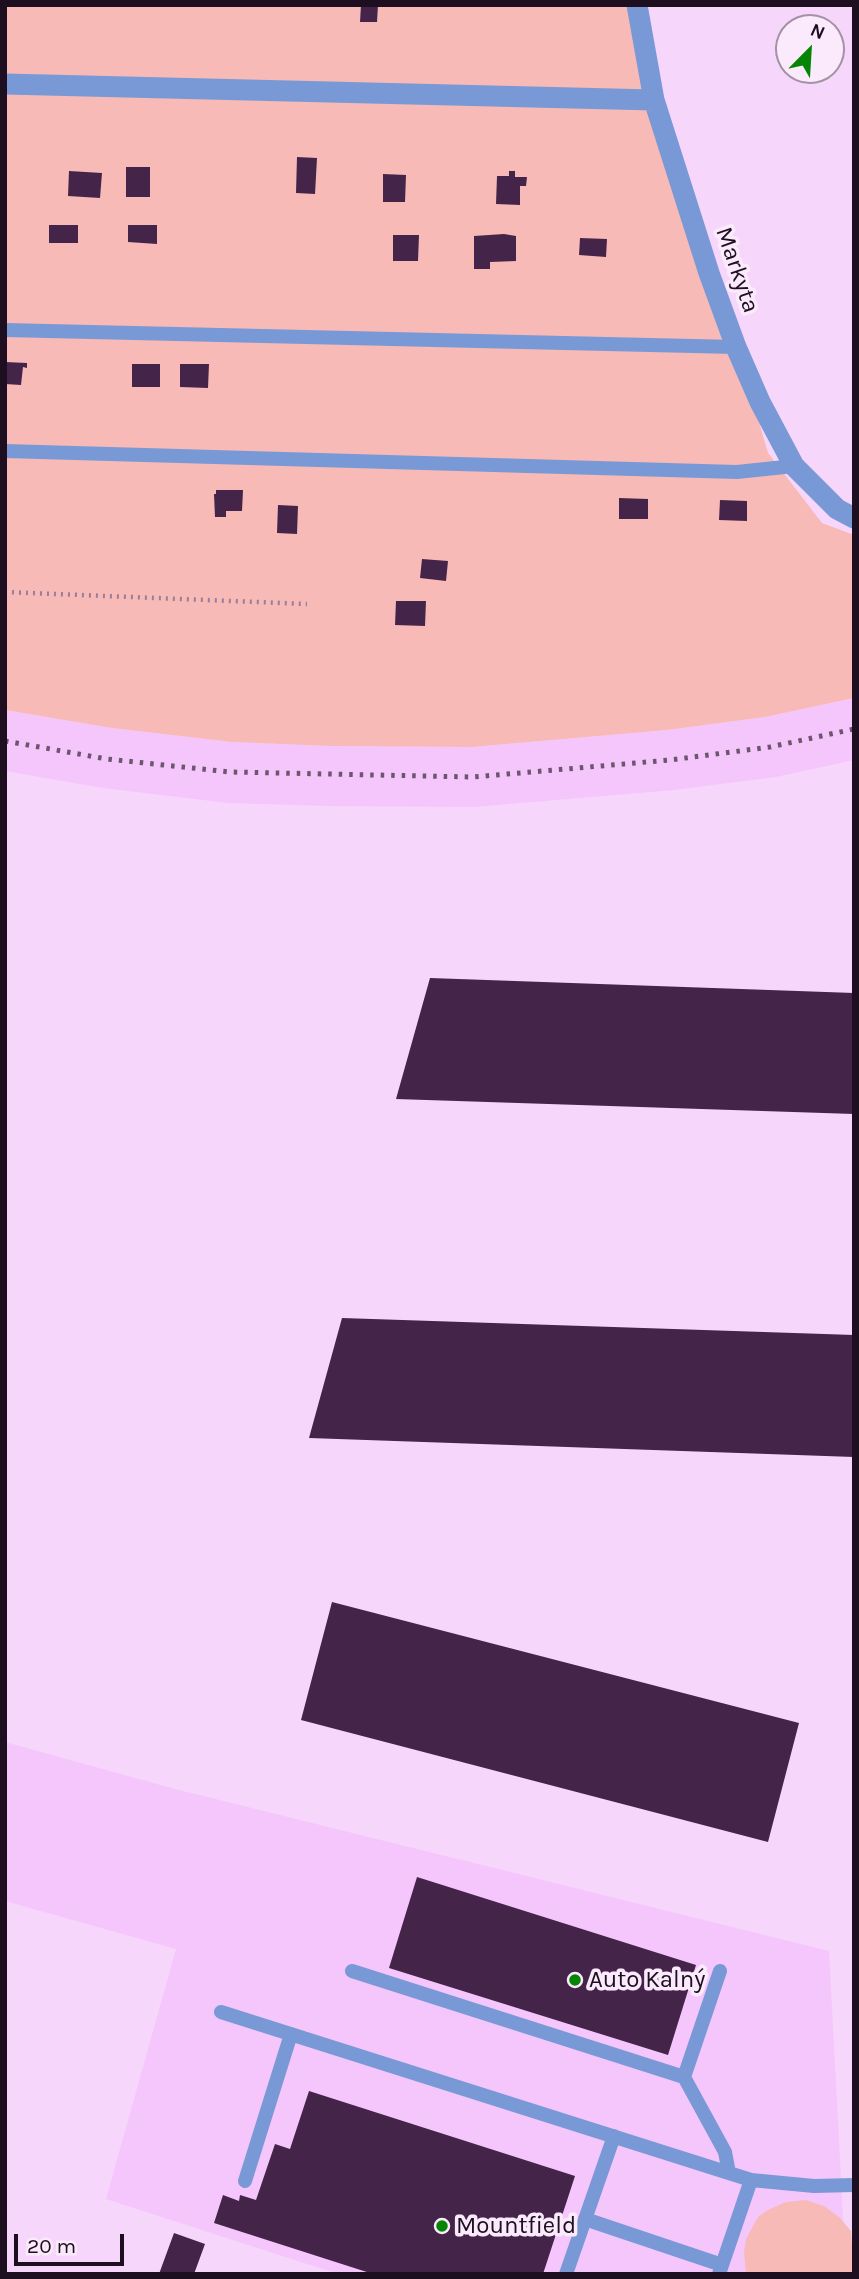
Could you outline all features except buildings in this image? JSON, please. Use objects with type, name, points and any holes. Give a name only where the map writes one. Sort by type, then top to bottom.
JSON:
[{"type":"street","name":"Markyta","points":[[637,5],[654,100],[709,273],[736,347],[760,402],[794,466],[837,509],[854,518]]},
{"type":"street","points":[[5,84],[654,100]]},
{"type":"lane","points":[[5,330],[736,347]]},
{"type":"lane","points":[[5,451],[737,472],[794,466]]},
{"type":"lane","points":[[352,1971],[684,2077],[725,2152],[729,2173]]},
{"type":"lane","points":[[684,2077],[720,1971]]},
{"type":"lane","points":[[221,2012],[751,2180],[814,2186],[854,2185]]},
{"type":"lane","points":[[245,2181],[290,2034]]},
{"type":"lane","points":[[566,2274],[614,2136]]},
{"type":"lane","points":[[585,2219],[720,2270],[751,2180]]},
{"type":"path","points":[[5,592],[307,604]]},
{"type":"shaded area","points":[[5,5],[637,5],[768,453],[822,523],[854,535],[854,698],[765,717],[667,730],[472,747],[232,742],[112,728],[5,710]]},
{"type":"shaded area","points":[[854,698],[854,760],[776,777],[674,790],[474,807],[328,806],[228,803],[103,788],[5,771],[5,710],[112,728],[232,742],[472,747],[667,730],[765,717]]},
{"type":"shaded area","points":[[5,1742],[175,1789],[829,1951],[846,2274],[338,2274],[106,2199],[176,1949],[5,1901]]},
{"type":"shaded area","points":[[806,2200],[824,2206],[851,2231],[854,2274],[746,2274],[746,2239],[758,2217],[786,2202]]},
{"type":"railway","points":[[5,741],[107,759],[230,772],[473,777],[670,760],[770,747],[854,729]]},
{"type":"place","name":"Auto Kalný","points":[[575,1980]]},
{"type":"place","name":"Mountfield","points":[[442,2226]]}]
